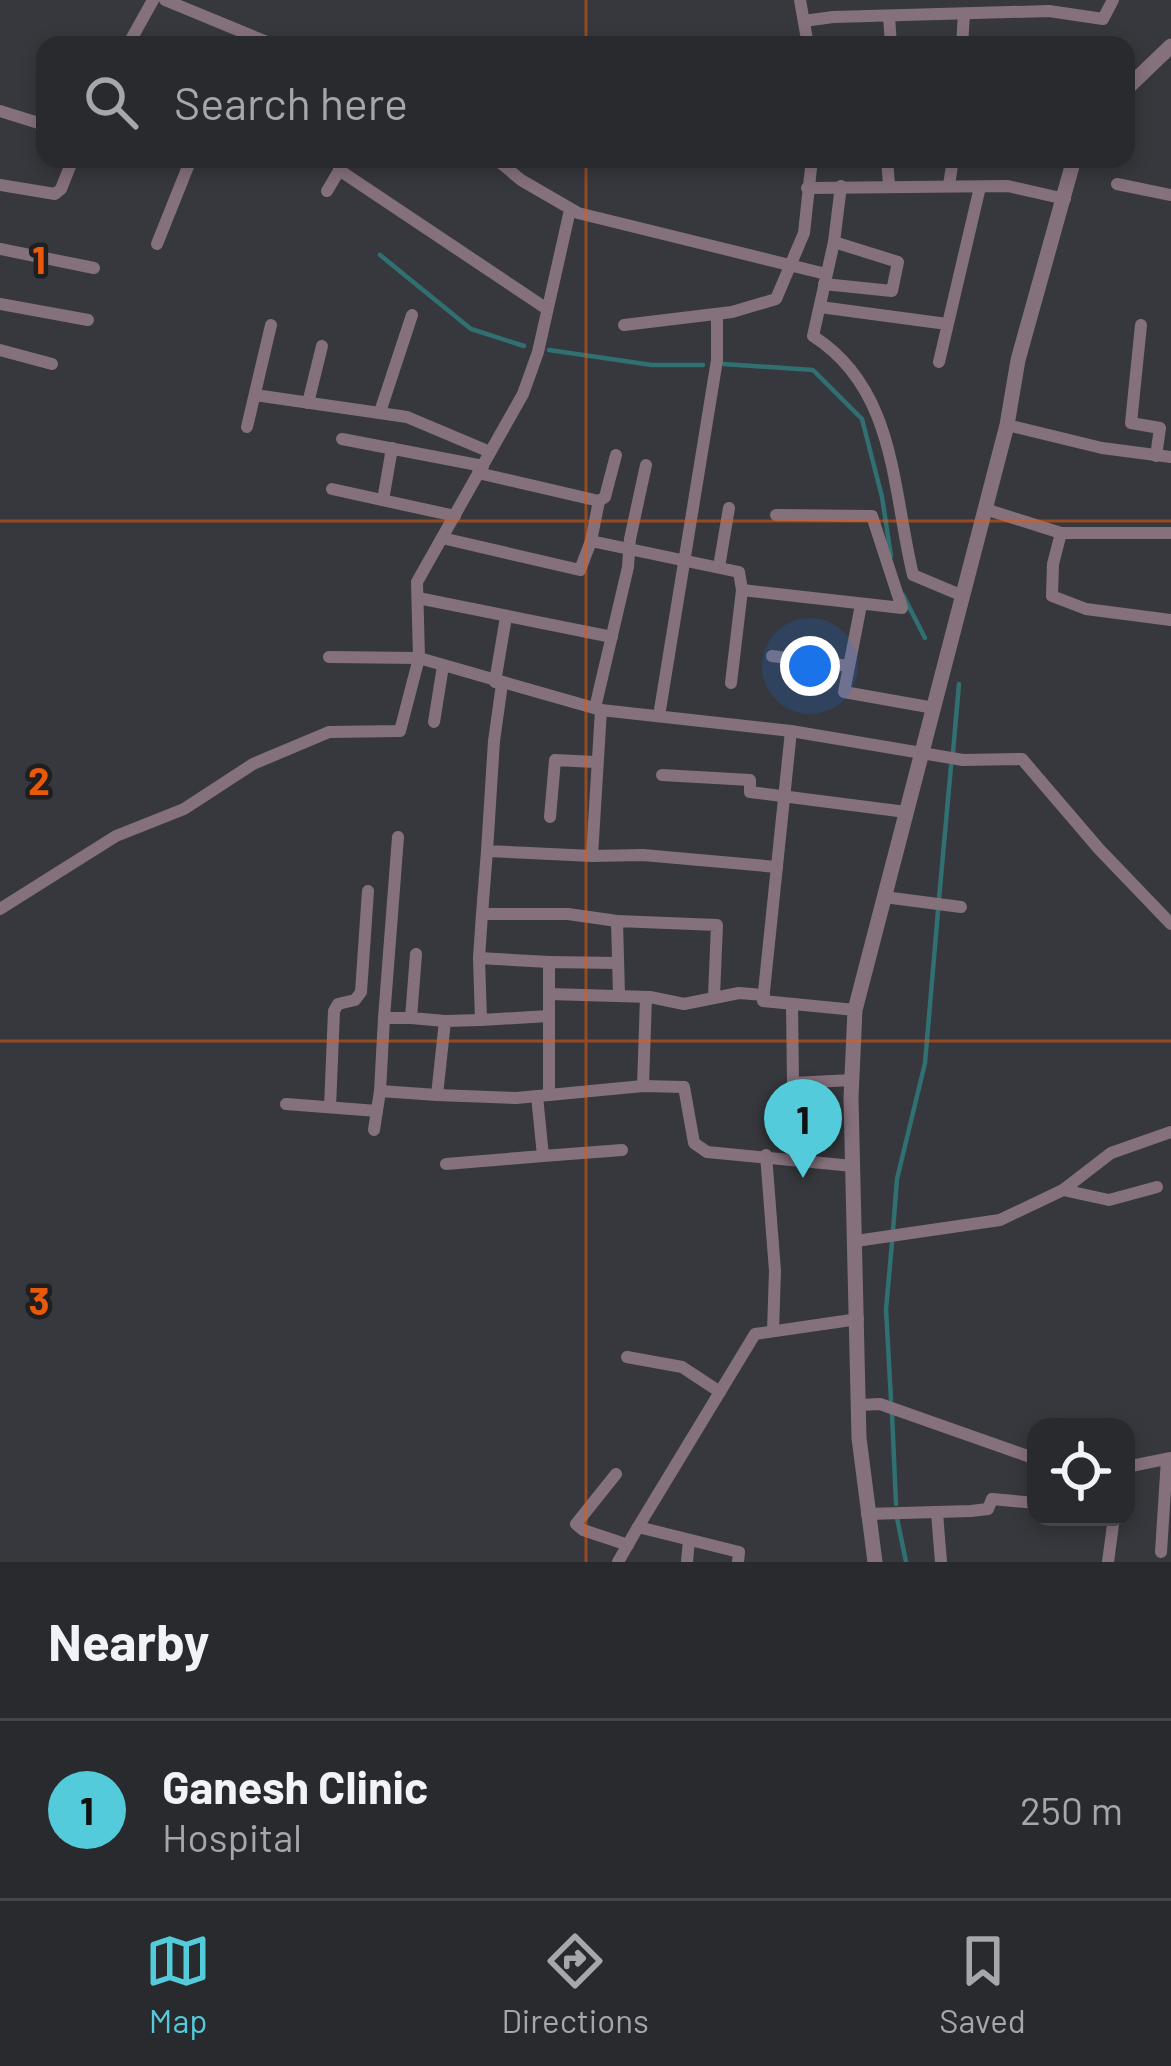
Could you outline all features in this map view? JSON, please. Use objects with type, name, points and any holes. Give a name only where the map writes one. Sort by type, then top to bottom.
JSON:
[{"type":"street","points":[[133,36],[153,0]]},
{"type":"street","points":[[165,0],[252,36]]},
{"type":"street","points":[[800,0],[806,36]]},
{"type":"street","points":[[878,0],[889,36]]},
{"type":"street","points":[[804,21],[1048,11],[1102,20],[1113,0]]},
{"type":"street","points":[[963,36],[964,14]]},
{"type":"street","points":[[1135,80],[1171,46]]},
{"type":"street","points":[[0,111],[36,121]]},
{"type":"street","points":[[0,185],[55,194],[62,189],[70,168]]},
{"type":"street","points":[[157,244],[187,168]]},
{"type":"street","points":[[327,190],[341,168]]},
{"type":"street","points":[[349,168],[547,309]]},
{"type":"street","points":[[509,168],[570,210],[790,265],[825,279],[892,291],[898,262],[834,242]]},
{"type":"street","points":[[624,325],[718,314],[776,299],[804,232],[810,168]]},
{"type":"street","points":[[888,168],[889,185]]},
{"type":"street","points":[[949,185],[952,168]]},
{"type":"street","points":[[875,1562],[859,1405],[852,1080],[855,1010],[1007,425],[1018,360],[1072,168]]},
{"type":"street","points":[[1117,184],[1171,195]]},
{"type":"street","points":[[841,185],[813,337],[841,354],[872,398],[889,451],[913,574],[963,596]]},
{"type":"street","points":[[807,188],[1008,186],[1065,199]]},
{"type":"street","points":[[939,362],[980,187]]},
{"type":"street","points":[[0,909],[116,836],[184,809],[253,764],[329,732],[400,731],[418,658],[418,582],[523,394],[538,352],[570,210]]},
{"type":"street","points":[[0,250],[94,268]]},
{"type":"street","points":[[0,304],[88,320]]},
{"type":"street","points":[[820,307],[947,324]]},
{"type":"street","points":[[659,716],[717,361],[718,314]]},
{"type":"street","points":[[380,412],[412,315]]},
{"type":"street","points":[[247,427],[271,325]]},
{"type":"street","points":[[1007,425],[1164,457],[1160,428],[1132,423],[1142,325]]},
{"type":"street","points":[[308,403],[322,346]]},
{"type":"street","points":[[0,350],[52,364]]},
{"type":"street","points":[[255,395],[380,412],[432,425],[490,452]]},
{"type":"street","points":[[341,439],[599,501]]},
{"type":"street","points":[[383,500],[392,448]]},
{"type":"street","points":[[442,538],[580,570],[616,455]]},
{"type":"street","points":[[592,856],[598,709],[646,465]]},
{"type":"street","points":[[332,489],[454,516]]},
{"type":"street","points":[[718,567],[729,508]]},
{"type":"street","points":[[985,509],[1061,533],[1171,533]]},
{"type":"street","points":[[742,590],[902,608],[872,517],[776,514]]},
{"type":"street","points":[[1061,533],[1052,596],[1086,609],[1171,620]]},
{"type":"street","points":[[591,541],[739,572],[742,590],[731,683]]},
{"type":"street","points":[[418,598],[612,637]]},
{"type":"street","points":[[860,604],[844,692],[934,707]]},
{"type":"street","points":[[481,1020],[479,958],[506,617]]},
{"type":"street","points":[[772,656],[849,666]]},
{"type":"street","points":[[329,657],[418,658],[598,709],[791,731],[963,760],[1022,759],[1171,924]]},
{"type":"street","points":[[434,722],[443,666]]},
{"type":"street","points":[[791,731],[764,1001],[855,1010]]},
{"type":"street","points":[[550,817],[555,760],[596,762]]},
{"type":"street","points":[[662,775],[750,780],[750,792],[906,812]]},
{"type":"street","points":[[374,1130],[398,837]]},
{"type":"street","points":[[487,851],[643,855],[777,867]]},
{"type":"street","points":[[331,1107],[334,1011],[361,992],[368,890]]},
{"type":"street","points":[[884,897],[961,907]]},
{"type":"street","points":[[482,914],[568,914],[718,925],[714,996]]},
{"type":"street","points":[[617,921],[619,995]]},
{"type":"street","points":[[411,1018],[416,954]]},
{"type":"street","points":[[479,958],[618,962]]},
{"type":"street","points":[[543,1156],[549,962]]},
{"type":"street","points":[[549,994],[646,997],[684,1004],[714,996],[764,995]]},
{"type":"street","points":[[643,1086],[646,997]]},
{"type":"street","points":[[792,1004],[794,1159]]},
{"type":"street","points":[[384,1018],[445,1021],[548,1016]]},
{"type":"street","points":[[437,1095],[445,1021]]},
{"type":"street","points":[[793,1083],[852,1080]]},
{"type":"street","points":[[380,1091],[543,1096],[643,1086],[684,1087],[694,1143],[706,1152],[853,1166]]},
{"type":"street","points":[[286,1104],[377,1111]]},
{"type":"street","points":[[856,1241],[1000,1220],[1063,1190],[1111,1153],[1171,1132]]},
{"type":"street","points":[[446,1164],[622,1150]]},
{"type":"street","points":[[766,1155],[775,1271],[773,1331]]},
{"type":"street","points":[[1063,1190],[1109,1200],[1157,1187]]},
{"type":"street","points":[[618,1562],[755,1334],[858,1319]]},
{"type":"street","points":[[627,1357],[682,1366],[720,1391]]},
{"type":"street","points":[[859,1405],[880,1403],[1027,1456]]},
{"type":"street","points":[[1135,1465],[1169,1458],[1162,1552]]},
{"type":"street","points":[[616,1474],[576,1524],[628,1545]]},
{"type":"street","points":[[868,1514],[988,1508],[992,1498],[1027,1502]]},
{"type":"street","points":[[937,1513],[941,1562]]},
{"type":"street","points":[[1108,1562],[1113,1526]]},
{"type":"street","points":[[638,1527],[739,1552],[738,1562]]},
{"type":"street","points":[[688,1562],[689,1540]]},
{"type":"waterway","points":[[380,255],[471,329],[524,346]]},
{"type":"waterway","points":[[549,350],[652,365],[703,365]]},
{"type":"waterway","points":[[723,364],[813,370],[862,419],[891,556]]},
{"type":"waterway","points":[[903,595],[925,638]]},
{"type":"waterway","points":[[953,752],[959,684]]},
{"type":"waterway","points":[[939,899],[951,766]]},
{"type":"waterway","points":[[893,1230],[897,1179],[925,1063],[938,911]]},
{"type":"waterway","points":[[891,1400],[886,1309],[892,1243]]},
{"type":"waterway","points":[[892,1414],[896,1504]]},
{"type":"waterway","points":[[897,1518],[906,1562]]},
{"type":"place","name":"Ganesh Clinic","points":[[803,1178]]}]
